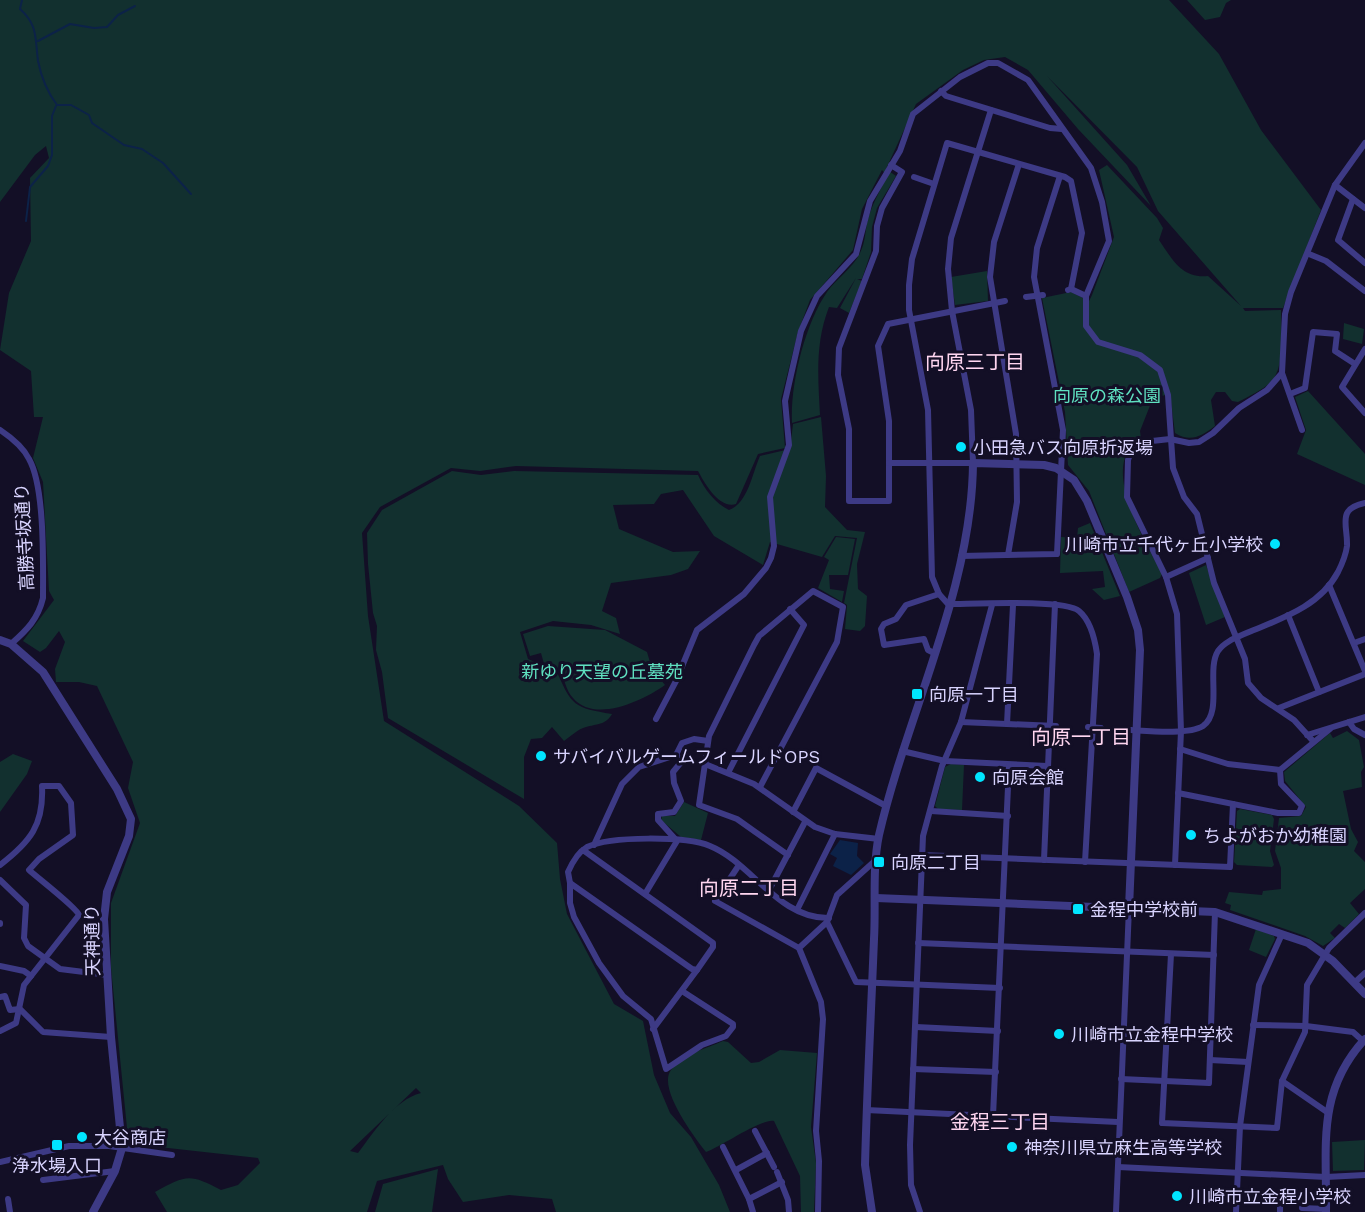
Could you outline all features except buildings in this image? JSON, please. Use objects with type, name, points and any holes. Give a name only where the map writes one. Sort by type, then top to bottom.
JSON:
[{"type":"street","points":[[656,719],[676,681],[697,630],[744,594],[766,568],[771,558],[774,546],[770,497],[774,480],[788,452],[785,401],[801,331],[817,296],[856,254],[870,201],[900,151],[912,114],[976,68],[988,63],[998,63],[1028,80],[1091,168],[1102,202],[1109,241],[1086,296],[1086,326],[1090,334],[1104,345],[1140,355],[1160,370],[1168,395],[1173,468],[1184,497],[1197,514],[1214,583],[1238,637],[1245,659],[1248,683],[1261,698],[1279,708],[1313,741]]},
{"type":"street","points":[[941,91],[946,96],[1050,128],[1062,129]]},
{"type":"street","points":[[872,1212],[865,1176],[866,1110],[879,839],[902,751],[917,716],[961,556],[971,507],[973,463],[971,410],[952,311],[948,269],[951,238],[991,110]]},
{"type":"street","points":[[1085,862],[1095,640],[1080,611],[1055,604],[948,604],[939,594],[932,577],[928,410],[911,319],[909,285],[912,259],[947,143],[1060,176],[1071,182],[1082,234],[1070,290],[1086,296]]},
{"type":"street","points":[[1302,430],[1282,373],[1287,304],[1335,185],[1365,143]]},
{"type":"street","points":[[1008,555],[1017,502],[1014,408],[990,277],[991,256],[1019,164]]},
{"type":"street","points":[[891,165],[902,172],[882,208],[877,226],[876,251],[839,348],[838,375],[849,429],[849,501],[889,501],[889,421],[878,346],[888,324],[1005,301]]},
{"type":"street","points":[[961,556],[1057,554],[1063,430],[1034,263],[1060,176]]},
{"type":"street","points":[[914,177],[934,184]]},
{"type":"street","points":[[1335,185],[1365,208]]},
{"type":"street","points":[[1353,199],[1338,240],[1365,263]]},
{"type":"street","points":[[1308,254],[1326,261],[1365,291]]},
{"type":"street","points":[[1026,297],[1040,295]]},
{"type":"street","points":[[1290,394],[1305,388],[1313,332],[1337,334],[1335,351],[1355,364]]},
{"type":"street","points":[[1365,349],[1342,387],[1365,413]]},
{"type":"street","points":[[1175,865],[1181,730],[1177,614],[1166,577],[1127,497],[1128,460],[1136,445],[1170,439],[1189,443],[1203,439],[1239,408],[1267,390],[1282,373]]},
{"type":"street","name":"高勝寺坂通り","points":[[0,430],[15,442],[30,460],[37,480],[39,505],[43,598],[32,625],[11,644]]},
{"type":"street","points":[[889,463],[1016,463],[1044,465],[1061,471],[1074,480],[1087,501],[1138,630],[1116,1212]]},
{"type":"street","points":[[1133,730],[1194,730],[1209,720],[1214,698],[1215,657],[1225,644],[1316,600],[1329,585],[1346,550],[1343,522],[1354,507],[1365,503]]},
{"type":"street","points":[[1166,577],[1208,558]]},
{"type":"street","points":[[1279,708],[1365,673],[1329,585]]},
{"type":"street","points":[[760,787],[837,642],[843,607],[813,591],[759,636],[708,741],[699,805],[737,819],[788,855]]},
{"type":"street","points":[[934,653],[928,650],[924,639],[884,645],[881,629],[884,624],[896,619],[906,605],[939,594]]},
{"type":"street","points":[[1044,860],[1047,766],[1053,726],[1055,604]]},
{"type":"street","points":[[920,1212],[911,1185],[911,1112],[923,836],[945,761],[961,722],[992,605]]},
{"type":"street","points":[[1006,724],[1013,605]]},
{"type":"street","points":[[728,773],[804,625],[790,609]]},
{"type":"street","points":[[1288,615],[1319,692]]},
{"type":"street","points":[[1354,643],[1365,639]]},
{"type":"street","name":"天神通り","points":[[0,640],[11,644],[43,672],[117,789],[131,819],[129,836],[107,892],[104,919],[111,1037],[122,1148],[116,1171],[93,1212]]},
{"type":"street","points":[[1307,735],[1365,717]]},
{"type":"street","points":[[961,722],[1053,726]]},
{"type":"street","points":[[1349,722],[1354,729],[1365,735]]},
{"type":"street","points":[[1090,727],[1101,728]]},
{"type":"street","points":[[1180,749],[1228,764],[1280,770],[1330,729]]},
{"type":"street","points":[[594,845],[617,793],[639,767],[676,755],[682,743],[694,739],[708,741]]},
{"type":"street","points":[[902,751],[945,761],[1047,766]]},
{"type":"street","points":[[676,755],[682,761],[673,772],[674,783],[681,801],[674,812],[658,814],[658,820],[678,841]]},
{"type":"street","points":[[705,764],[760,787],[805,822],[835,834],[879,839]]},
{"type":"street","points":[[993,1116],[1005,903],[1009,765]]},
{"type":"street","points":[[793,812],[816,768],[886,806]]},
{"type":"street","points":[[1178,794],[1278,813],[1299,813],[1302,807],[1281,784],[1280,770]]},
{"type":"street","points":[[0,865],[20,849],[38,824],[43,806],[42,786],[59,786],[71,803],[73,835],[39,859],[29,870],[50,890],[77,909],[79,915],[31,976],[22,993],[16,1023],[0,1031]]},
{"type":"street","points":[[922,855],[1230,867],[1233,804]]},
{"type":"street","points":[[931,811],[1008,816]]},
{"type":"street","points":[[768,892],[805,822]]},
{"type":"street","points":[[797,910],[835,834]]},
{"type":"street","points":[[682,991],[733,1024],[733,1027],[726,1036],[702,1045],[666,1069],[645,1012],[623,996],[598,963],[574,917],[570,903],[568,872],[583,850],[617,840],[678,841],[710,846],[739,865],[768,892],[797,910],[828,920]]},
{"type":"street","points":[[645,894],[678,841]]},
{"type":"street","points":[[583,850],[713,943],[713,947],[698,970],[653,1029]]},
{"type":"street","points":[[799,948],[828,920],[837,895],[877,859]]},
{"type":"street","points":[[739,865],[715,901],[799,948],[820,1002],[824,1027],[816,1131],[819,1161],[818,1212]]},
{"type":"street","points":[[0,880],[26,905],[24,938],[28,946],[60,969],[108,975]]},
{"type":"street","points":[[570,883],[692,969],[698,970]]},
{"type":"street","points":[[876,897],[1215,912],[1308,942],[1325,955],[1365,994]]},
{"type":"street","points":[[1121,1079],[1209,1083],[1215,912]]},
{"type":"street","points":[[1171,954],[1162,1123],[1277,1128],[1282,1081],[1306,1026],[1307,985],[1329,948],[1365,913]]},
{"type":"street","points":[[828,920],[856,982],[1000,988]]},
{"type":"street","points":[[1236,1212],[1240,1126],[1259,985],[1282,934]]},
{"type":"street","points":[[918,943],[1214,955]]},
{"type":"street","points":[[0,966],[24,970],[31,976]]},
{"type":"street","points":[[1354,983],[1365,973]]},
{"type":"street","points":[[0,997],[5,996],[10,1010],[20,1009]]},
{"type":"street","points":[[20,1009],[43,1032],[111,1037]]},
{"type":"street","points":[[1253,1025],[1306,1026],[1353,1032],[1364,1040],[1339,1078],[1327,1112],[1326,1211],[1302,1209]]},
{"type":"street","points":[[916,1027],[998,1031]]},
{"type":"street","points":[[1210,1060],[1248,1062]]},
{"type":"street","points":[[913,1069],[996,1072]]},
{"type":"street","points":[[1282,1081],[1327,1112]]},
{"type":"street","points":[[866,1110],[1118,1122]]},
{"type":"street","points":[[755,1131],[782,1182],[789,1212]]},
{"type":"street","points":[[0,1162],[69,1146],[122,1148],[172,1155]]},
{"type":"street","points":[[723,1147],[736,1170],[753,1212]]},
{"type":"street","points":[[736,1170],[767,1153]]},
{"type":"street","points":[[1118,1167],[1326,1177],[1365,1175]]},
{"type":"street","points":[[43,1180],[116,1171]]},
{"type":"street","points":[[749,1199],[782,1182]]},
{"type":"street","points":[[8,1198],[10,1212]]},
{"type":"street","points":[[1280,1203],[1280,1212]]},
{"type":"green space","name":"向原の森公園","points":[[0,0],[1169,0],[1219,54],[1261,130],[1321,210],[1283,308],[1243,308],[1245,311],[1281,310],[1280,363],[1271,382],[1238,402],[1232,401],[1225,392],[1216,392],[1211,400],[1215,426],[1191,438],[1175,433],[1170,394],[1153,398],[1140,431],[1141,439],[1128,450],[1123,466],[1124,484],[1129,504],[1162,574],[1160,578],[1129,592],[1089,491],[1068,465],[1065,412],[1042,298],[1071,292],[1089,301],[1092,295],[1114,237],[1099,170],[1107,165],[1157,218],[1163,228],[1159,240],[1184,271],[1199,276],[1208,276],[1241,306],[1158,211],[1137,167],[1047,76],[1127,165],[1151,206],[1078,129],[1028,70],[1005,57],[984,60],[963,70],[916,104],[886,169],[896,176],[877,208],[872,227],[871,252],[862,279],[857,279],[862,281],[849,313],[840,308],[856,278],[837,308],[829,307],[819,347],[820,415],[792,423],[796,373],[800,355],[819,305],[831,287],[853,264],[862,249],[871,211],[887,176],[882,170],[862,209],[853,250],[810,300],[798,332],[781,399],[785,448],[758,454],[736,504],[730,505],[718,499],[698,471],[516,466],[480,471],[451,468],[380,507],[362,533],[368,616],[384,721],[519,806],[557,843],[560,879],[567,914],[614,1004],[643,1021],[654,1075],[670,1113],[691,1137],[719,1185],[730,1212],[556,1212],[552,1199],[509,1195],[463,1202],[448,1179],[443,1165],[377,1181],[367,1212],[167,1212],[155,1192],[165,1186],[188,1178],[202,1181],[221,1190],[238,1185],[260,1163],[258,1158],[132,1144],[127,1128],[111,968],[111,903],[140,823],[128,788],[133,762],[97,686],[79,682],[56,682],[55,669],[65,642],[59,631],[40,652],[23,641],[54,600],[49,591],[43,482],[33,458],[43,417],[34,417],[31,371],[0,350],[9,293],[31,241],[30,178],[49,158],[46,146],[35,155],[0,202]],"holes":[[[416,1088],[421,1093],[402,1102],[394,1109]],[[393,1110],[358,1153],[350,1151]]]},
{"type":"green space","points":[[1187,0],[1231,0],[1226,3],[1220,17],[1205,20]]},
{"type":"green space","points":[[987,271],[988,301],[955,305],[951,277]]},
{"type":"green space","points":[[1344,323],[1364,329],[1362,344],[1343,339]]},
{"type":"green space","points":[[1308,391],[1365,454],[1365,485],[1297,454],[1306,430],[1295,397]]},
{"type":"green space","name":"新ゆり天望の丘墓苑","points":[[821,417],[826,476],[825,507],[847,530],[865,532],[857,564],[858,589],[867,596],[865,626],[860,631],[845,629],[847,605],[844,603],[857,538],[835,536],[822,557],[770,542],[763,565],[714,536],[683,490],[661,494],[654,504],[613,505],[619,529],[673,552],[700,551],[688,569],[671,575],[611,583],[602,611],[616,618],[620,634],[591,625],[553,621],[520,632],[528,659],[539,664],[546,671],[541,653],[530,656],[523,634],[548,626],[605,630],[647,652],[652,669],[665,685],[632,703],[619,707],[594,709],[582,706],[573,698],[565,683],[561,667],[549,670],[557,671],[566,692],[576,703],[582,707],[590,710],[612,714],[604,722],[580,729],[564,741],[552,727],[542,738],[531,739],[524,757],[524,799],[388,718],[382,672],[376,650],[377,626],[373,613],[367,533],[382,510],[452,471],[481,475],[514,471],[698,475],[711,496],[729,510],[745,495],[760,456],[790,449],[793,424]]},
{"type":"green space","points":[[1090,523],[1120,596],[1104,600],[1092,589],[1105,587],[1103,571],[1060,573],[1061,537],[1077,538],[1078,528]]},
{"type":"green space","points":[[836,537],[855,539],[848,575],[829,575],[830,589],[844,591],[842,602],[818,588],[829,560],[824,557]]},
{"type":"green space","points":[[1206,565],[1225,617],[1206,625],[1189,573]]},
{"type":"green space","points":[[1347,731],[1359,740],[1364,767],[1361,772],[1362,787],[1343,791],[1351,829],[1358,842],[1354,851],[1365,862],[1365,889],[1350,903],[1359,914],[1345,928],[1339,924],[1330,933],[1335,938],[1323,946],[1305,936],[1230,910],[1231,905],[1225,903],[1229,892],[1262,895],[1263,891],[1281,889],[1281,868],[1275,851],[1279,818],[1301,816],[1306,807],[1285,781],[1284,772],[1330,733],[1333,738]]},
{"type":"green space","points":[[13,754],[32,761],[27,774],[0,812],[0,762]]},
{"type":"green space","points":[[951,764],[964,765],[962,810],[938,809],[935,806],[945,767]]},
{"type":"green space","points":[[684,802],[708,813],[701,840],[681,837],[661,820],[662,816],[675,816]]},
{"type":"green space","points":[[1240,809],[1272,815],[1274,819],[1270,851],[1274,865],[1272,867],[1237,865],[1234,862],[1237,811]]},
{"type":"green space","points":[[1256,929],[1274,936],[1275,939],[1266,957],[1249,950]]},
{"type":"green space","points":[[723,1041],[728,1042],[751,1063],[759,1062],[780,1050],[817,1053],[811,1127],[816,1163],[814,1212],[801,1212],[800,1176],[774,1121],[751,1128],[706,1152],[679,1112],[669,1088],[668,1078],[671,1070],[688,1056]]},
{"type":"green space","points":[[1365,1140],[1364,1170],[1333,1171],[1332,1142]]},
{"type":"green space","points":[[438,1169],[432,1212],[375,1212],[383,1184]]},
{"type":"water","points":[[840,840],[858,843],[857,856],[864,863],[851,875],[833,866],[837,858],[830,854]]},
{"type":"waterway","points":[[22,0],[20,9],[33,26],[41,73],[57,105],[71,105],[89,115],[92,123],[124,145],[142,149],[163,163],[191,194]]},
{"type":"waterway","points":[[38,41],[70,24],[94,28],[107,27],[118,15],[135,6]]},
{"type":"waterway","points":[[26,221],[30,187],[48,166],[52,155],[52,116],[56,106]]},
{"type":"place","name":"小田急バス向原折返場","points":[[961,447]]},
{"type":"place","name":"川崎市立千代ヶ丘小学校","points":[[1275,544]]},
{"type":"place","name":"向原一丁目","points":[[917,694]]},
{"type":"place","name":"サバイバルゲームフィールドOPS","points":[[541,756]]},
{"type":"place","name":"向原会館","points":[[980,777]]},
{"type":"place","name":"ちよがおか幼稚園","points":[[1191,835]]},
{"type":"place","name":"向原二丁目","points":[[879,862]]},
{"type":"place","name":"金程中学校前","points":[[1078,909]]},
{"type":"place","name":"川崎市立金程中学校","points":[[1059,1034]]},
{"type":"place","name":"大谷商店","points":[[82,1137]]},
{"type":"place","name":"浄水場入口","points":[[57,1145]]},
{"type":"place","name":"神奈川県立麻生高等学校","points":[[1012,1147]]},
{"type":"place","name":"川崎市立金程小学校","points":[[1177,1196]]},
{"type":"district","name":"向原三丁目","points":[[975,362]]},
{"type":"district","name":"向原一丁目","points":[[1081,737]]},
{"type":"district","name":"向原二丁目","points":[[749,888]]},
{"type":"district","name":"金程三丁目","points":[[1000,1122]]}]
